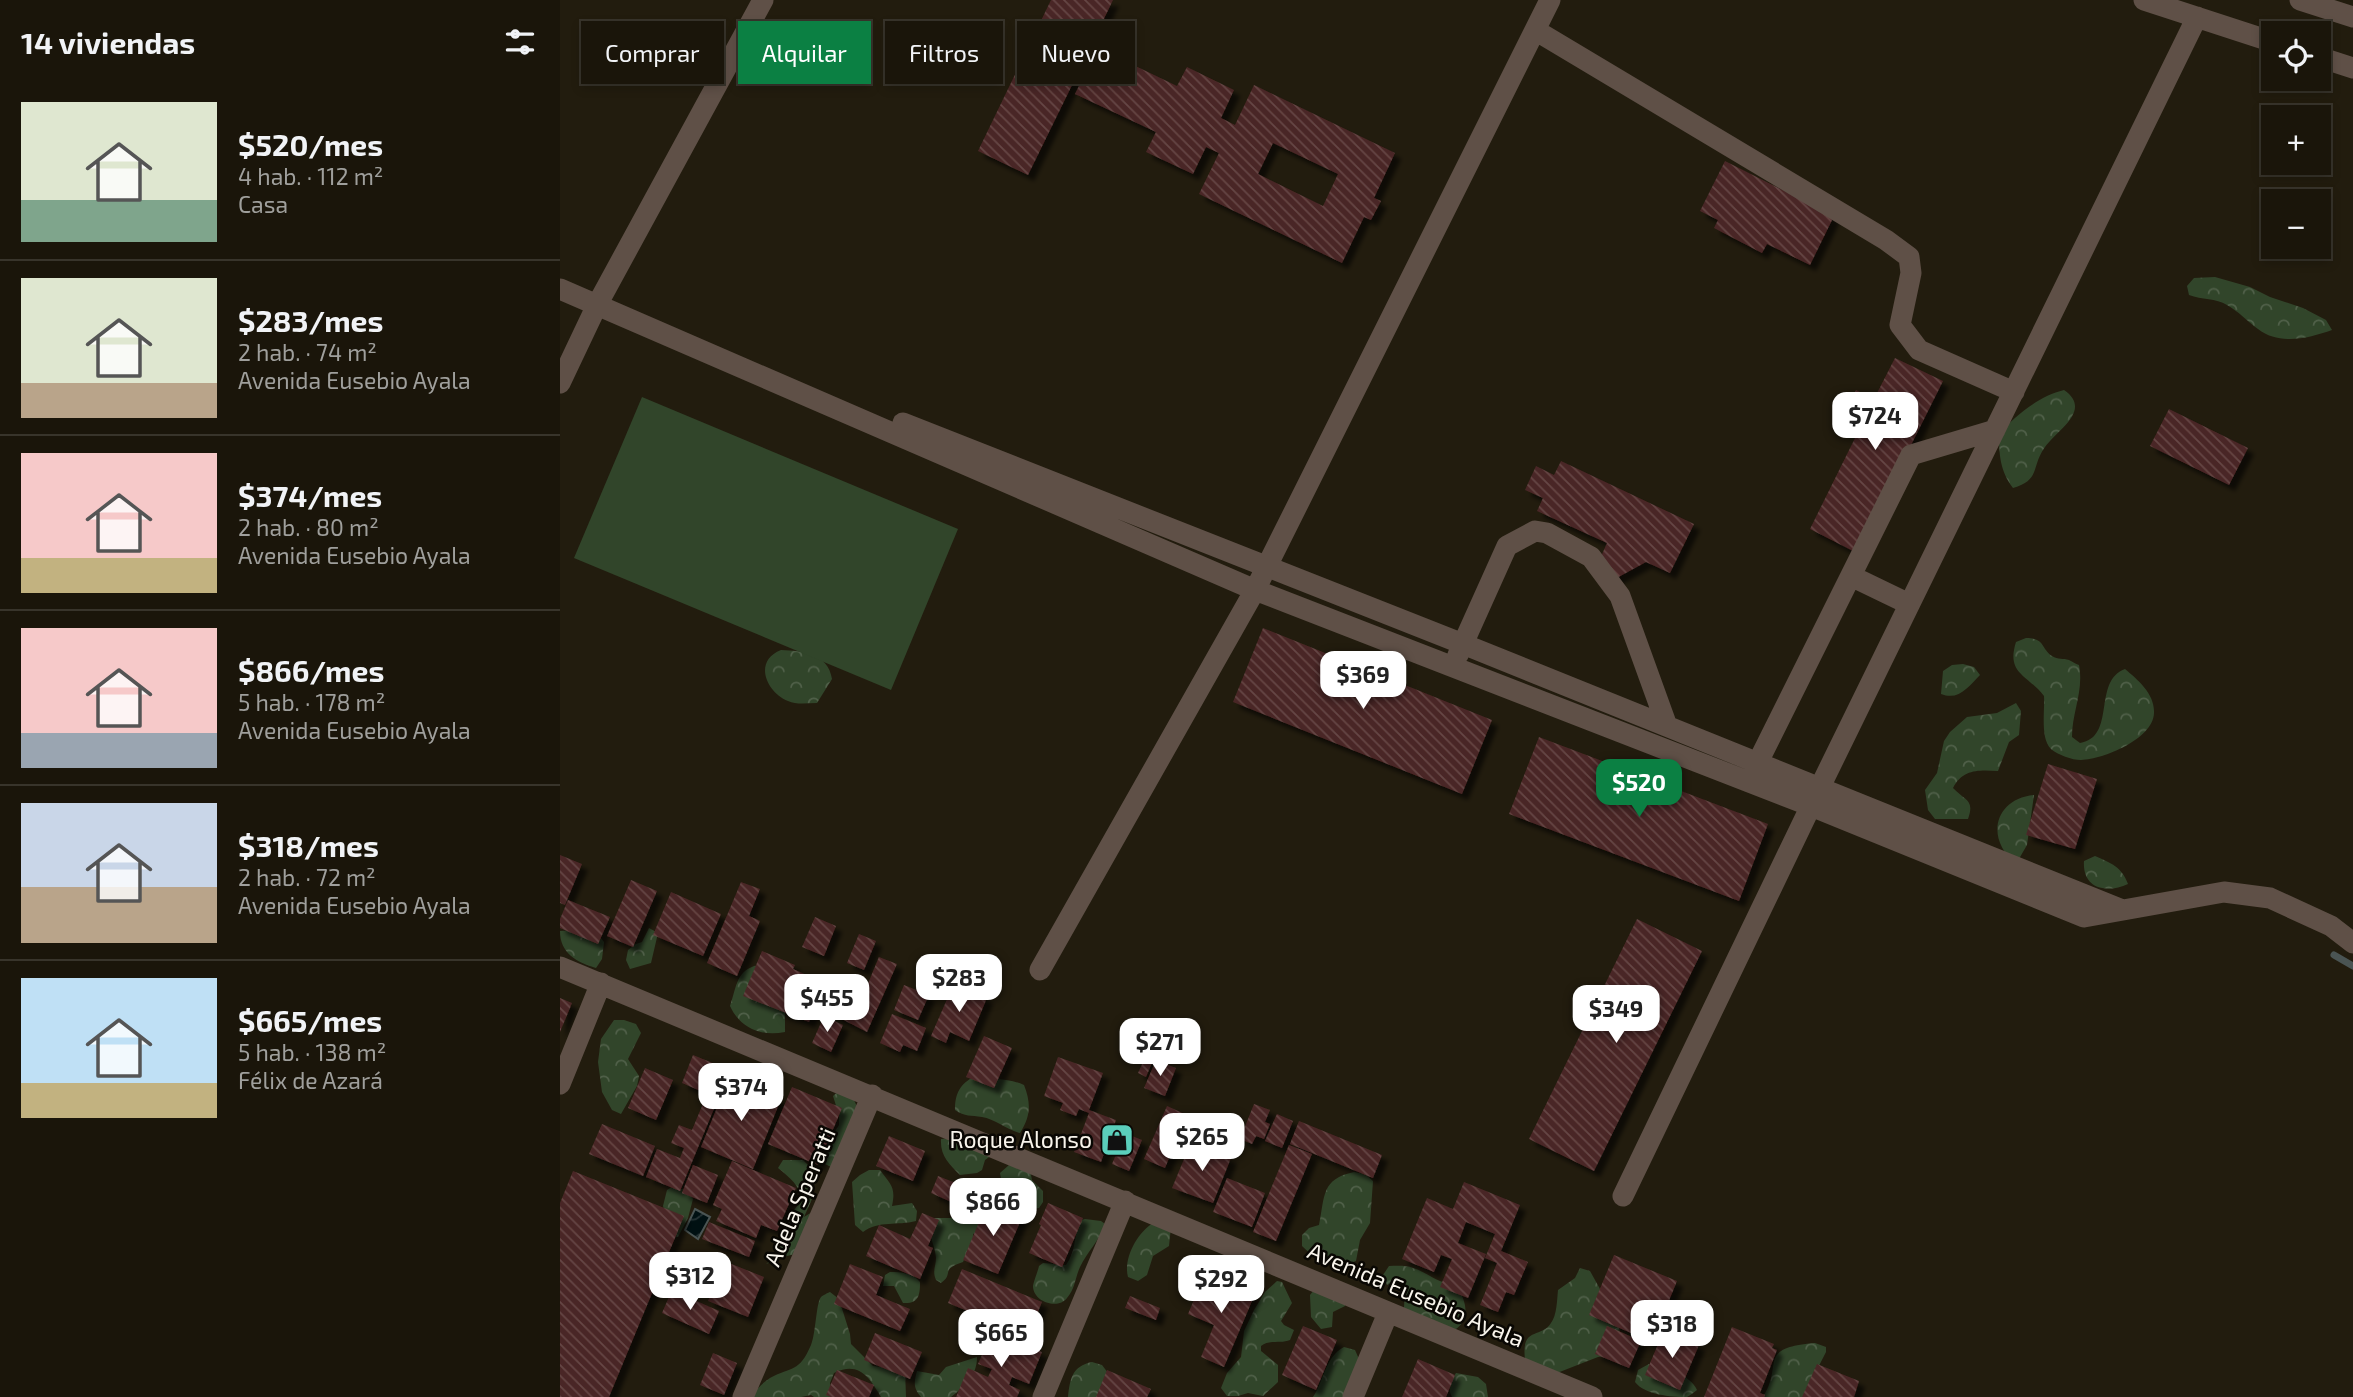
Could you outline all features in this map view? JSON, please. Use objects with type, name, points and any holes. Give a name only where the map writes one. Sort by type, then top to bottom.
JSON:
[{"type":"street","points":[[560,383],[597,305],[763,0]]},
{"type":"street","points":[[1040,970],[1255,590],[1550,0]]},
{"type":"street","points":[[2144,0],[2261,38]]},
{"type":"street","points":[[2300,0],[2353,17]]},
{"type":"street","points":[[1623,1196],[1909,604],[2197,18]]},
{"type":"street","points":[[1535,30],[1886,240],[1909,257],[1911,273],[1900,325],[1919,350],[2014,392]]},
{"type":"street","points":[[2331,61],[2353,68]]},
{"type":"street","points":[[560,289],[1255,590],[1452,666],[1816,796],[2120,909]]},
{"type":"street","points":[[597,305],[1006,462],[1758,762],[1816,796],[2084,917],[2224,892],[2270,898],[2331,926],[2353,943]]},
{"type":"street","points":[[1758,762],[1911,456],[1995,430]]},
{"type":"street","points":[[1452,666],[1507,546],[1535,531],[1547,533],[1591,557],[1620,596],[1667,726]]},
{"type":"street","points":[[1851,576],[1909,604]]},
{"type":"street","name":"Avenida Eusebio Ayala","points":[[560,967],[1592,1397]]},
{"type":"street","points":[[560,1084],[601,984]]},
{"type":"street","name":"Adela Speratti","points":[[743,1397],[872,1095]]},
{"type":"street","points":[[1043,1397],[1125,1201]]},
{"type":"street","points":[[1353,1397],[1388,1313]]},
{"type":"green space","points":[[2215,277],[2250,287],[2303,308],[2326,320],[2332,330],[2304,338],[2276,337],[2258,329],[2223,303],[2189,295],[2187,286],[2194,278]]},
{"type":"green space","points":[[2064,390],[2072,397],[2075,405],[2070,420],[2045,447],[2032,477],[2013,488],[2001,462],[1999,434],[2029,407]]},
{"type":"green space","points":[[642,397],[958,529],[891,690],[574,558]]},
{"type":"green space","points":[[2026,638],[2039,641],[2054,657],[2079,665],[2080,684],[2072,737],[2080,743],[2091,739],[2098,731],[2109,685],[2115,675],[2125,669],[2145,688],[2152,700],[2152,722],[2137,739],[2126,746],[2091,759],[2074,759],[2051,749],[2044,731],[2044,696],[2020,673],[2014,661],[2016,642]]},
{"type":"green space","points":[[781,650],[813,655],[830,670],[832,679],[817,703],[788,701],[780,697],[769,684],[765,669],[767,661]]},
{"type":"green space","points":[[1952,665],[1974,667],[1980,675],[1958,694],[1941,694],[1943,671]]},
{"type":"green space","points":[[2016,703],[2021,711],[2019,735],[2009,742],[1998,771],[1966,774],[1953,788],[1968,801],[1968,819],[1935,819],[1928,810],[1925,790],[1937,773],[1944,741],[1950,732],[1967,717],[1997,713]]},
{"type":"green space","points":[[2034,795],[2027,845],[2016,864],[2000,843],[1998,822],[2010,804],[2020,798]]},
{"type":"green space","points":[[2095,856],[2111,863],[2126,878],[2128,884],[2112,889],[2097,887],[2092,883],[2084,870],[2084,861]]},
{"type":"green space","points":[[649,928],[658,933],[651,963],[630,969],[626,960],[628,950],[642,942]]},
{"type":"green space","points":[[578,930],[600,937],[604,942],[602,959],[596,968],[570,956],[563,945],[560,931]]},
{"type":"green space","points":[[758,965],[771,999],[785,1013],[785,1032],[768,1033],[752,1029],[739,1020],[730,1006],[741,975]]},
{"type":"green space","points":[[614,1020],[636,1024],[641,1033],[628,1059],[639,1076],[637,1086],[621,1114],[612,1110],[602,1092],[598,1062],[601,1039]]},
{"type":"green space","points":[[975,1076],[1024,1085],[1029,1109],[1020,1133],[987,1118],[965,1115],[955,1110],[959,1090]]},
{"type":"green space","points":[[841,1089],[854,1100],[858,1109],[833,1168],[823,1163],[827,1144],[839,1125],[833,1096]]},
{"type":"green space","points":[[988,1134],[992,1138],[992,1155],[985,1160],[982,1170],[960,1175],[944,1155],[941,1139]]},
{"type":"green space","points":[[783,1160],[803,1160],[811,1168],[812,1199],[804,1217],[812,1212],[808,1251],[766,1264],[779,1249],[785,1217],[799,1204],[800,1198],[796,1186],[778,1168]]},
{"type":"green space","points":[[1009,1165],[1030,1170],[1032,1180],[1043,1191],[1043,1202],[1039,1208],[1028,1206],[1002,1184],[1000,1173]]},
{"type":"green space","points":[[869,1170],[880,1170],[890,1183],[893,1190],[892,1206],[912,1203],[917,1211],[916,1221],[882,1225],[863,1232],[855,1225],[852,1182]]},
{"type":"green space","points":[[1354,1172],[1365,1174],[1373,1181],[1370,1223],[1360,1240],[1356,1261],[1341,1265],[1327,1263],[1302,1246],[1302,1235],[1309,1228],[1319,1225],[1324,1197],[1330,1184],[1343,1175]]},
{"type":"green space","points":[[672,1187],[688,1190],[693,1199],[688,1218],[678,1237],[672,1237],[663,1206],[667,1190]]},
{"type":"green space","points":[[988,1188],[992,1190],[994,1200],[985,1229],[973,1234],[975,1244],[963,1262],[951,1267],[941,1283],[936,1280],[934,1274],[936,1258],[931,1230],[934,1218],[954,1218],[963,1224],[969,1223]]},
{"type":"green space","points":[[1085,1219],[1105,1224],[1080,1267],[1067,1298],[1063,1302],[1047,1303],[1034,1292],[1039,1266],[1043,1263],[1066,1265],[1073,1249],[1079,1221]]},
{"type":"green space","points":[[1153,1223],[1171,1227],[1169,1246],[1153,1256],[1147,1275],[1138,1281],[1128,1277],[1129,1255],[1142,1233]]},
{"type":"green space","points":[[1389,1266],[1410,1267],[1444,1283],[1456,1285],[1466,1311],[1458,1328],[1451,1332],[1404,1308],[1405,1287],[1397,1280],[1387,1285],[1383,1275]]},
{"type":"green space","points":[[1580,1268],[1590,1271],[1605,1298],[1618,1309],[1620,1339],[1609,1355],[1557,1373],[1525,1359],[1526,1342],[1529,1337],[1551,1323],[1556,1312],[1558,1290],[1575,1278]]},
{"type":"green space","points":[[890,1272],[910,1275],[920,1282],[919,1295],[915,1300],[903,1303],[894,1286],[883,1286],[885,1275]]},
{"type":"green space","points":[[1277,1281],[1282,1282],[1292,1303],[1281,1321],[1294,1330],[1290,1340],[1264,1344],[1261,1351],[1278,1365],[1278,1382],[1263,1396],[1248,1393],[1227,1396],[1221,1388],[1227,1373],[1241,1357],[1244,1331],[1265,1292]]},
{"type":"green space","points":[[1314,1290],[1345,1295],[1345,1306],[1333,1312],[1332,1327],[1321,1329],[1311,1317],[1310,1295]]},
{"type":"green space","points":[[830,1292],[839,1299],[851,1344],[873,1366],[905,1370],[906,1397],[881,1397],[867,1377],[850,1369],[834,1373],[830,1383],[833,1397],[750,1397],[767,1380],[794,1368],[803,1360],[813,1340],[819,1300]]},
{"type":"green space","points":[[1815,1343],[1826,1347],[1826,1352],[1803,1397],[1763,1397],[1778,1354],[1797,1345]]},
{"type":"green space","points":[[1344,1347],[1355,1350],[1362,1366],[1360,1397],[1313,1397],[1329,1363]]},
{"type":"green space","points":[[977,1357],[972,1375],[951,1397],[921,1397],[915,1388],[917,1371],[939,1375],[946,1367]]},
{"type":"green space","points":[[1092,1362],[1102,1365],[1108,1373],[1101,1397],[1068,1397],[1073,1374],[1080,1367]]},
{"type":"green space","points":[[1649,1364],[1683,1376],[1697,1390],[1687,1397],[1666,1396],[1645,1390],[1635,1382],[1638,1370]]},
{"type":"green space","points":[[1456,1373],[1478,1377],[1486,1384],[1488,1397],[1452,1397],[1451,1382]]},
{"type":"water","points":[[695,1209],[710,1217],[698,1239],[685,1230]]},
{"type":"building","points":[[1051,0],[1113,0],[1103,21],[1041,21]]},
{"type":"building","points":[[1135,66],[1177,86],[1187,67],[1234,90],[1221,118],[1235,125],[1254,85],[1395,153],[1374,198],[1381,201],[1371,220],[1364,217],[1342,263],[1199,194],[1219,153],[1206,147],[1193,174],[1146,152],[1156,132],[1075,94],[1080,84],[1135,84]],"holes":[[[1273,143],[1338,174],[1323,206],[1258,174]]]},
{"type":"building","points":[[1017,70],[1017,84],[1073,84],[1028,175],[978,151]]},
{"type":"building","points":[[1725,161],[1834,216],[1810,265],[1767,244],[1762,253],[1714,228],[1718,220],[1700,211]]},
{"type":"building","points":[[1895,358],[1943,381],[1857,553],[1810,529],[1857,434],[1839,425],[1856,390],[1874,399]]},
{"type":"building","points":[[2169,409],[2248,448],[2229,485],[2150,446]]},
{"type":"building","points":[[1561,461],[1694,524],[1670,573],[1646,562],[1613,580],[1599,561],[1607,543],[1537,511],[1543,498],[1525,490],[1536,466],[1554,475]]},
{"type":"building","points":[[1263,628],[1492,720],[1462,794],[1233,702]]},
{"type":"building","points":[[1539,737],[1768,824],[1739,901],[1509,814]]},
{"type":"building","points":[[2048,764],[2097,779],[2075,849],[2026,835]]},
{"type":"building","points":[[560,855],[582,864],[565,905],[560,903]]},
{"type":"building","points":[[631,880],[657,891],[633,947],[607,936]]},
{"type":"building","points":[[741,882],[760,889],[749,916],[760,921],[737,976],[707,963]]},
{"type":"building","points":[[671,892],[721,914],[703,956],[653,935]]},
{"type":"building","points":[[568,900],[610,917],[598,944],[560,928],[560,919]]},
{"type":"building","points":[[815,917],[836,926],[824,956],[802,947]]},
{"type":"building","points":[[1637,919],[1702,951],[1594,1171],[1529,1139]]},
{"type":"building","points":[[859,934],[876,941],[864,970],[847,963]]},
{"type":"building","points":[[762,951],[795,965],[793,969],[825,983],[809,1022],[743,996]]},
{"type":"building","points":[[879,957],[897,964],[867,1032],[832,1014],[845,983],[863,990],[854,1009],[857,1010]]},
{"type":"building","points":[[954,983],[987,998],[969,1041],[950,1032],[946,1043],[931,1036]]},
{"type":"building","points":[[904,985],[929,995],[918,1020],[894,1010]]},
{"type":"building","points":[[560,998],[572,1003],[560,1032]]},
{"type":"building","points":[[892,1014],[926,1028],[917,1051],[903,1045],[900,1052],[880,1043]]},
{"type":"building","points":[[824,1016],[843,1025],[831,1052],[812,1043]]},
{"type":"building","points":[[984,1036],[1012,1048],[994,1088],[966,1077]]},
{"type":"building","points":[[1139,1051],[1154,1058],[1146,1077],[1138,1073],[1143,1062],[1136,1058]]},
{"type":"building","points":[[693,1055],[715,1064],[703,1092],[682,1083]]},
{"type":"building","points":[[1058,1057],[1103,1073],[1089,1110],[1116,1120],[1101,1162],[1074,1152],[1089,1113],[1079,1109],[1076,1116],[1060,1110],[1063,1103],[1044,1096]]},
{"type":"building","points":[[1156,1060],[1176,1068],[1165,1096],[1144,1088]]},
{"type":"building","points":[[645,1068],[673,1080],[656,1120],[628,1108]]},
{"type":"building","points":[[717,1070],[728,1075],[680,1191],[646,1177],[657,1149],[680,1158],[684,1148],[671,1143],[679,1125],[692,1130]]},
{"type":"building","points":[[729,1078],[781,1099],[753,1169],[701,1147]]},
{"type":"building","points":[[792,1087],[842,1108],[818,1165],[768,1144]]},
{"type":"building","points":[[1254,1104],[1270,1110],[1265,1122],[1270,1124],[1264,1139],[1256,1136],[1252,1144],[1240,1139]]},
{"type":"building","points":[[1167,1106],[1187,1115],[1165,1168],[1144,1159]]},
{"type":"building","points":[[1277,1114],[1293,1121],[1282,1148],[1265,1141]]},
{"type":"building","points":[[1299,1121],[1382,1155],[1373,1178],[1290,1144]]},
{"type":"building","points":[[602,1124],[655,1146],[643,1176],[589,1154]]},
{"type":"building","points":[[1125,1133],[1142,1140],[1129,1171],[1112,1164]]},
{"type":"building","points":[[889,1136],[925,1151],[913,1181],[876,1166]]},
{"type":"building","points":[[1191,1142],[1231,1158],[1213,1203],[1172,1188]]},
{"type":"building","points":[[1289,1145],[1312,1154],[1276,1241],[1253,1232]]},
{"type":"building","points":[[732,1161],[796,1188],[777,1231],[761,1225],[756,1238],[716,1221],[722,1209],[713,1205]]},
{"type":"building","points":[[693,1165],[718,1175],[707,1203],[682,1193]]},
{"type":"building","points":[[573,1171],[684,1216],[609,1397],[560,1397],[560,1203]]},
{"type":"building","points":[[938,1176],[966,1187],[958,1205],[931,1193]]},
{"type":"building","points":[[1227,1178],[1265,1193],[1252,1227],[1213,1212]]},
{"type":"building","points":[[1464,1182],[1520,1205],[1501,1251],[1528,1262],[1514,1295],[1506,1292],[1498,1312],[1480,1305],[1497,1263],[1485,1258],[1495,1234],[1466,1222],[1458,1243],[1486,1254],[1468,1298],[1440,1287],[1452,1259],[1441,1255],[1434,1272],[1402,1259],[1427,1198],[1453,1209]]},
{"type":"building","points":[[988,1201],[1023,1215],[998,1274],[963,1260]]},
{"type":"building","points":[[1048,1203],[1083,1218],[1062,1267],[1029,1253]]},
{"type":"building","points":[[922,1213],[939,1220],[928,1246],[933,1248],[920,1279],[866,1256],[879,1225],[910,1239]]},
{"type":"building","points":[[709,1222],[755,1241],[749,1257],[702,1239]]},
{"type":"building","points":[[1614,1255],[1677,1281],[1652,1342],[1589,1315]]},
{"type":"building","points":[[724,1261],[764,1277],[748,1317],[708,1301]]},
{"type":"building","points":[[850,1264],[883,1277],[876,1295],[910,1309],[900,1331],[834,1304]]},
{"type":"building","points":[[962,1269],[1042,1302],[1028,1336],[948,1303]]},
{"type":"building","points":[[1205,1273],[1255,1294],[1224,1367],[1201,1357],[1214,1325],[1188,1314]]},
{"type":"building","points":[[672,1290],[719,1311],[709,1334],[662,1313]]},
{"type":"building","points":[[1130,1296],[1160,1308],[1156,1320],[1125,1308]]},
{"type":"building","points":[[1303,1326],[1337,1340],[1316,1390],[1282,1375]]},
{"type":"building","points":[[1607,1326],[1641,1341],[1629,1368],[1595,1354]]},
{"type":"building","points":[[1732,1327],[1774,1344],[1772,1348],[1777,1350],[1760,1393],[1765,1395],[1764,1397],[1704,1397]]},
{"type":"building","points":[[1664,1330],[1699,1345],[1680,1390],[1645,1375]]},
{"type":"building","points":[[992,1331],[1042,1352],[1029,1384],[1012,1377],[1009,1385],[1020,1390],[1017,1397],[956,1397],[968,1368],[988,1377],[992,1369],[978,1364]]},
{"type":"building","points":[[875,1333],[922,1352],[910,1379],[864,1360]]},
{"type":"building","points":[[713,1353],[737,1363],[724,1395],[700,1385]]},
{"type":"building","points":[[1418,1359],[1455,1375],[1446,1397],[1402,1397]]},
{"type":"building","points":[[1817,1364],[1859,1381],[1854,1397],[1802,1397]]},
{"type":"building","points":[[837,1370],[874,1385],[869,1397],[826,1395]]},
{"type":"building","points":[[1107,1370],[1151,1389],[1147,1397],[1096,1397]]},
{"type":"waterway","points":[[2334,955],[2353,966]]},
{"type":"place","name":"Roque Alonso","points":[[1117,1140]]}]
